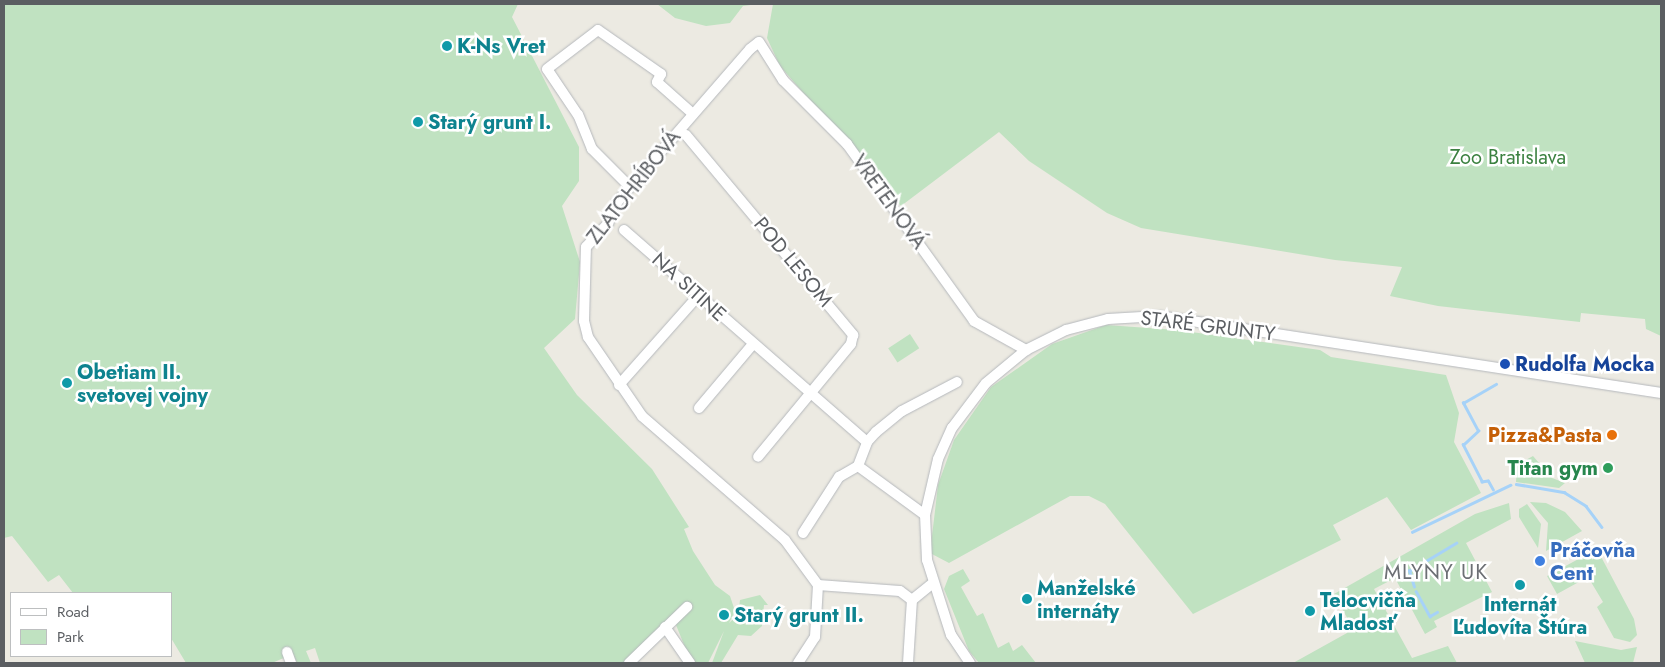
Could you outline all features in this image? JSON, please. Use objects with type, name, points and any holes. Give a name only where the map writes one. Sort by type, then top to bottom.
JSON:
[{"type":"street","points":[[630,187],[592,149],[578,115],[547,69],[598,30],[661,74],[657,82],[693,114]]},
{"type":"street","name":"ZLATOHRÍBOVÁ","points":[[759,42],[630,187],[608,223],[586,247],[583,261],[585,330],[619,385],[642,416],[790,547],[818,585]]},
{"type":"street","name":"VRETENOVÁ","points":[[759,42],[783,80],[857,157],[974,321],[1026,350]]},
{"type":"street","name":"POD LESOM","points":[[686,135],[853,335],[852,344],[811,393]]},
{"type":"street","name":"NA SITINE","points":[[624,230],[867,442]]},
{"type":"street","points":[[619,385],[698,296]]},
{"type":"street","name":"STARÉ GRUNTY","points":[[970,663],[950,635],[932,584],[926,515],[938,460],[952,428],[986,383],[1026,350],[1088,323],[1159,316],[1661,393]]},
{"type":"street","points":[[699,408],[754,344]]},
{"type":"street","points":[[803,533],[839,477],[858,466],[867,442],[902,411],[957,382]]},
{"type":"street","points":[[758,457],[811,393]]},
{"type":"street","points":[[858,466],[926,515]]},
{"type":"street","points":[[908,663],[912,600],[932,584]]},
{"type":"street","points":[[798,663],[815,637],[818,585],[900,591],[912,600]]},
{"type":"street","points":[[630,663],[687,607]]},
{"type":"street","points":[[665,627],[690,663]]},
{"type":"street","points":[[287,652],[291,663]]},
{"type":"green space","points":[[4,4],[518,4],[512,17],[579,147],[579,181],[562,206],[580,262],[575,319],[544,348],[577,395],[652,469],[689,527],[684,529],[693,551],[715,585],[730,596],[735,611],[729,623],[738,615],[740,600],[760,595],[768,605],[764,605],[762,626],[751,636],[738,635],[721,663],[712,663],[724,631],[708,663],[696,663],[687,652],[676,625],[687,604],[623,663],[320,663],[315,648],[306,651],[311,663],[297,663],[293,654],[272,663],[186,663],[172,640],[172,592],[72,592],[59,575],[48,582],[12,536],[4,538]]},
{"type":"green space","points":[[657,4],[758,4],[743,6],[730,23],[706,26],[675,18]]},
{"type":"green space","name":"Zoo Bratislava","points":[[773,4],[1661,4],[1661,336],[1646,329],[1645,319],[1581,313],[1580,322],[1438,306],[1390,296],[1402,267],[1335,260],[1141,228],[1107,213],[1029,161],[999,132],[901,206],[780,66],[767,38]]},
{"type":"green space","points":[[1106,325],[1177,330],[1320,350],[1331,357],[1446,375],[1459,413],[1454,442],[1481,493],[1411,530],[1387,497],[1333,525],[1341,540],[1193,614],[1105,504],[1089,496],[1070,496],[949,563],[930,553],[938,485],[954,440],[991,387],[1052,344]]},
{"type":"green space","points":[[910,334],[919,348],[897,362],[888,348]]},
{"type":"green space","points":[[1533,456],[1552,478],[1565,483],[1559,488],[1516,482],[1517,465]]},
{"type":"green space","points":[[1530,502],[1546,503],[1565,512],[1582,531],[1546,551],[1548,523]]},
{"type":"green space","points":[[1509,503],[1511,519],[1466,543],[1492,592],[1434,621],[1437,627],[1425,634],[1395,578],[1374,589],[1412,658],[1448,646],[1457,663],[1293,663],[1347,633],[1351,625],[1334,594],[1475,514]]},
{"type":"green space","points":[[1527,504],[1541,524],[1538,548],[1519,517],[1519,509]]},
{"type":"green space","points":[[1597,549],[1634,619],[1637,635],[1630,642],[1614,638],[1597,607],[1603,602],[1588,577],[1557,594],[1547,576]]},
{"type":"green space","points":[[963,569],[970,581],[961,587],[977,616],[983,613],[998,648],[1009,642],[1013,651],[1022,645],[1036,663],[979,663],[969,651],[944,589],[949,576]]},
{"type":"green space","points":[[1575,641],[1621,650],[1637,647],[1633,663],[1585,663]]},
{"type":"waterway","points":[[1493,490],[1488,481],[1482,482],[1463,445],[1478,431],[1463,403],[1496,384]]},
{"type":"waterway","points":[[1516,484],[1564,492],[1586,506],[1602,527]]},
{"type":"waterway","points":[[1412,532],[1510,485]]},
{"type":"waterway","points":[[1414,587],[1409,571],[1456,543]]},
{"type":"waterway","points":[[1416,591],[1430,616],[1437,612]]},
{"type":"place","name":"K-Ns Vret","points":[[447,46]]},
{"type":"place","name":"Starý grunt I.","points":[[418,122]]},
{"type":"place","name":"Rudolfa Mocka","points":[[1505,364]]},
{"type":"place","name":"Obetiam II. svetovej vojny","points":[[67,383]]},
{"type":"place","name":"Pizza&Pasta","points":[[1612,435]]},
{"type":"place","name":"Titan gym","points":[[1608,468]]},
{"type":"place","name":"Práčovňa Cent","points":[[1540,561]]},
{"type":"place","name":"Internát Ľudovíta Štúra","points":[[1520,585]]},
{"type":"place","name":"Manželské internáty","points":[[1027,599]]},
{"type":"place","name":"Telocvičňa Mladosť","points":[[1310,611]]},
{"type":"place","name":"Starý grunt II.","points":[[724,615]]},
{"type":"district","name":"MLYNY UK","points":[[1436,572]]}]
